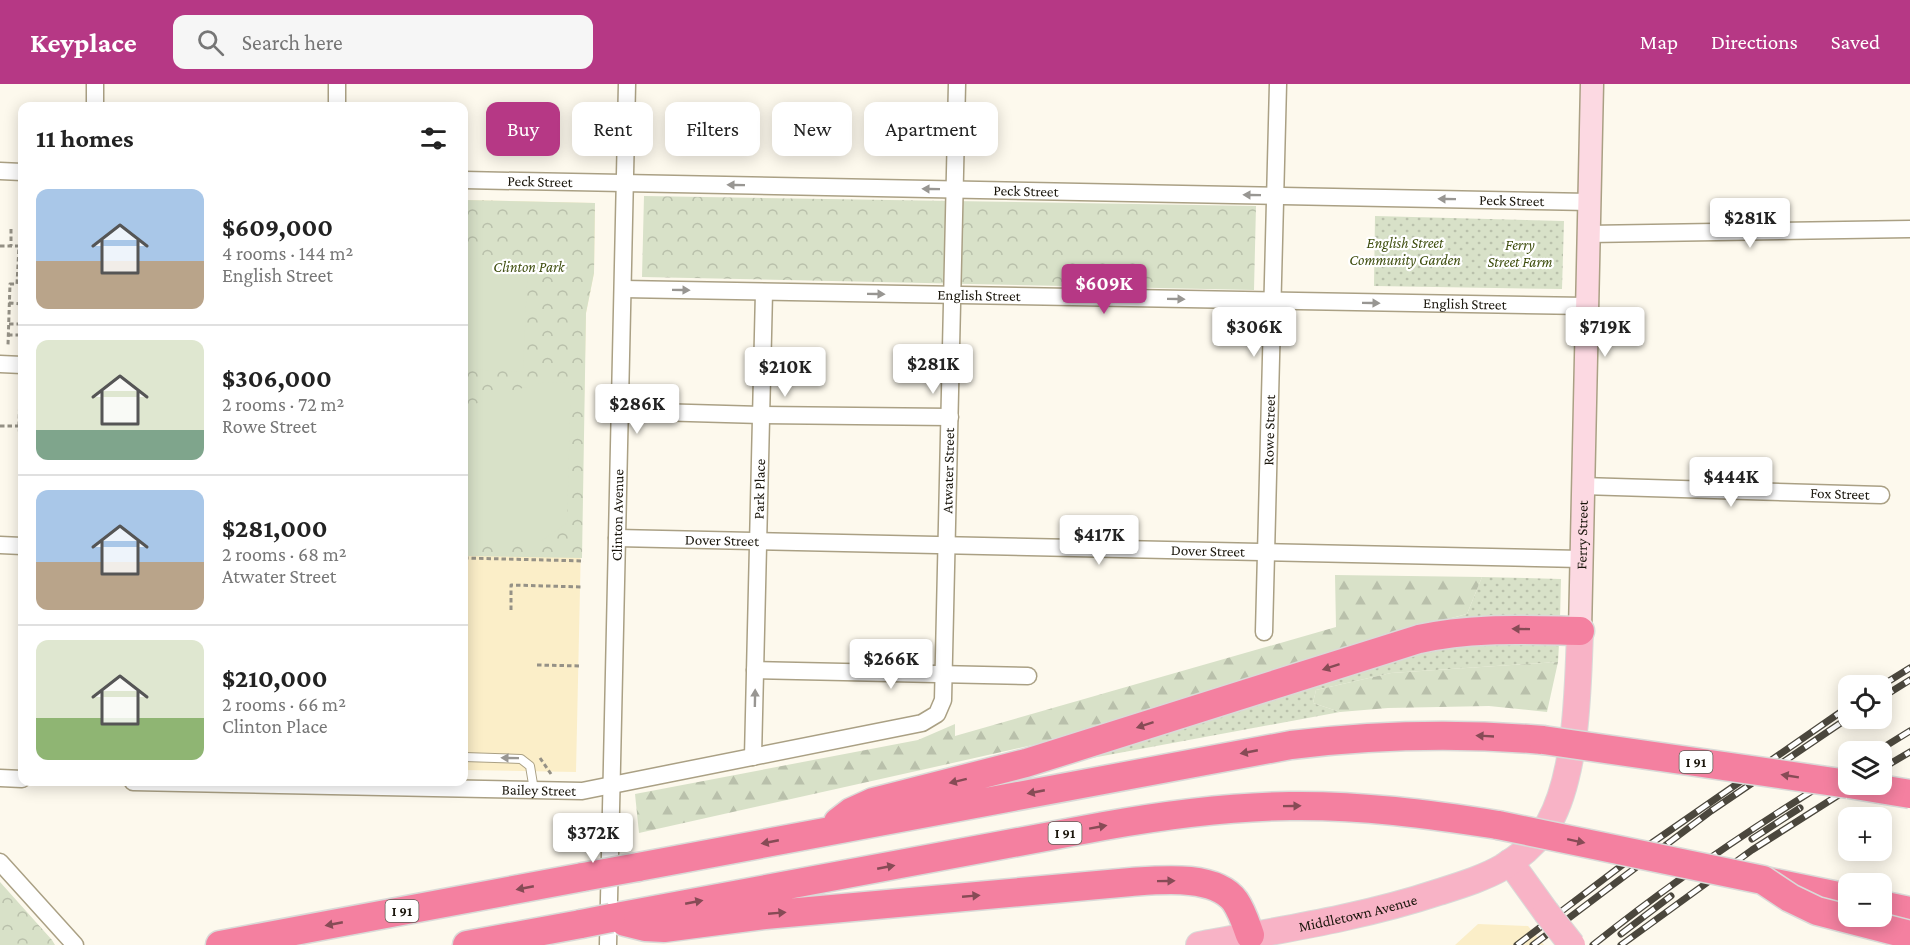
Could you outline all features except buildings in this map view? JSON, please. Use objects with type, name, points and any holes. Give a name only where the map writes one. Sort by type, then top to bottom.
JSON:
[{"type":"highway","points":[[828,831],[851,812],[873,802],[1026,763],[1419,639],[1478,630],[1580,631]]},
{"type":"highway","name":"I 91","points":[[220,945],[1254,751],[1379,736],[1437,735],[1543,740],[1838,782]]},
{"type":"highway","name":"I 91","points":[[1892,791],[1910,794]]},
{"type":"highway","name":"I 91","points":[[467,945],[581,924],[623,925],[1115,824],[1229,809],[1290,806],[1368,808],[1498,825],[1838,896]]},
{"type":"highway","points":[[623,925],[664,928],[786,913],[1164,880],[1202,883],[1232,897],[1238,905],[1250,935]]},
{"type":"highway","points":[[1763,880],[1790,898],[1816,911],[1901,939]]},
{"type":"highway","points":[[1892,907],[1910,911]]},
{"type":"main road","name":"Ferry Street","points":[[1510,862],[1525,851],[1542,833],[1552,816],[1569,763],[1574,729],[1580,631],[1592,84]]},
{"type":"main road","points":[[1510,862],[1572,945]]},
{"type":"main road","name":"Middletown Avenue","points":[[1199,945],[1359,914],[1403,903],[1489,874],[1510,862]]},
{"type":"street","points":[[95,84],[95,102]]},
{"type":"street","points":[[337,84],[337,102]]},
{"type":"street","name":"Clinton Avenue","points":[[623,925],[612,784],[627,84]]},
{"type":"street","name":"Atwater Street","points":[[937,714],[943,700],[957,84]]},
{"type":"street","name":"Rowe Street","points":[[1264,632],[1278,84]]},
{"type":"street","points":[[0,171],[18,172]]},
{"type":"street","name":"Peck Street","points":[[468,180],[1589,202]]},
{"type":"street","points":[[1588,234],[1910,229]]},
{"type":"street","name":"English Street","points":[[623,289],[1586,306]]},
{"type":"street","name":"Park Place","points":[[753,757],[764,292]]},
{"type":"street","points":[[0,364],[18,365]]},
{"type":"street","points":[[620,411],[950,417]]},
{"type":"street","name":"Fox Street","points":[[1582,486],[1881,495]]},
{"type":"street","points":[[0,545],[18,538]]},
{"type":"street","name":"Dover Street","points":[[617,538],[1581,559]]},
{"type":"street","points":[[755,670],[1028,675]]},
{"type":"street","name":"Bailey Street","points":[[415,786],[582,791],[922,723],[937,714]]},
{"type":"street","points":[[0,778],[18,779]]},
{"type":"street","points":[[0,862],[75,945]]},
{"type":"lane","points":[[468,757],[521,759],[530,766],[534,790]]},
{"type":"path","points":[[11,229],[11,246]]},
{"type":"path","points":[[0,246],[18,246]]},
{"type":"path","points":[[8,345],[10,284],[17,284],[18,280]]},
{"type":"path","points":[[9,303],[18,304]]},
{"type":"path","points":[[9,324],[18,324]]},
{"type":"path","points":[[8,334],[18,335]]},
{"type":"path","points":[[0,426],[18,426]]},
{"type":"path","points":[[468,558],[584,561]]},
{"type":"path","points":[[511,610],[511,585],[583,587]]},
{"type":"path","points":[[537,665],[582,666]]},
{"type":"shaded area","name":"Clinton Park","points":[[468,200],[595,203],[594,273],[586,313],[576,772],[468,770]]},
{"type":"shaded area","points":[[1478,924],[1528,926],[1544,945],[1455,945]]},
{"type":"green space","points":[[644,196],[1256,206],[1254,290],[642,277]]},
{"type":"green space","name":"Clinton Park","points":[[468,200],[595,203],[594,273],[586,313],[582,558],[468,556]]},
{"type":"green space","name":"Ferry Street Farm","points":[[1375,216],[1564,221],[1562,289],[1374,286]]},
{"type":"green space","points":[[468,258],[528,261],[523,372],[468,369]]},
{"type":"green space","points":[[546,382],[571,383],[567,523],[541,541],[468,541],[468,408],[491,396]]},
{"type":"green space","points":[[1335,575],[1482,577],[1467,614],[1377,637],[1042,743],[639,833],[635,794],[918,740],[955,724],[955,736],[1336,627]]},
{"type":"green space","points":[[1482,577],[1561,579],[1560,619],[1429,624],[1467,614]]},
{"type":"green space","points":[[1454,641],[1559,644],[1558,662],[1391,673],[1316,690],[1313,703],[1340,712],[1065,763]]},
{"type":"green space","points":[[1558,662],[1547,712],[1489,706],[1388,708],[1340,712],[1313,703],[1316,690],[1391,673]]},
{"type":"green space","points":[[0,882],[52,940],[55,945],[0,945]]},
{"type":"railway","points":[[1892,679],[1910,668]]},
{"type":"railway","points":[[1892,691],[1910,680]]},
{"type":"railway","points":[[1517,945],[1646,847],[1838,714]]},
{"type":"railway","points":[[1533,945],[1711,811],[1838,725]]},
{"type":"railway","points":[[1892,742],[1910,731]]},
{"type":"railway","points":[[1892,763],[1910,752]]},
{"type":"railway","points":[[1593,945],[1718,852],[1838,775]]},
{"type":"railway","points":[[1621,945],[1752,850],[1839,795]]},
{"type":"railway","points":[[1752,839],[1800,808]]},
{"type":"railway","points":[[1621,934],[1671,896]]},
{"type":"park label","name":"English Street Community Garden","points":[[1405,252]]}]
